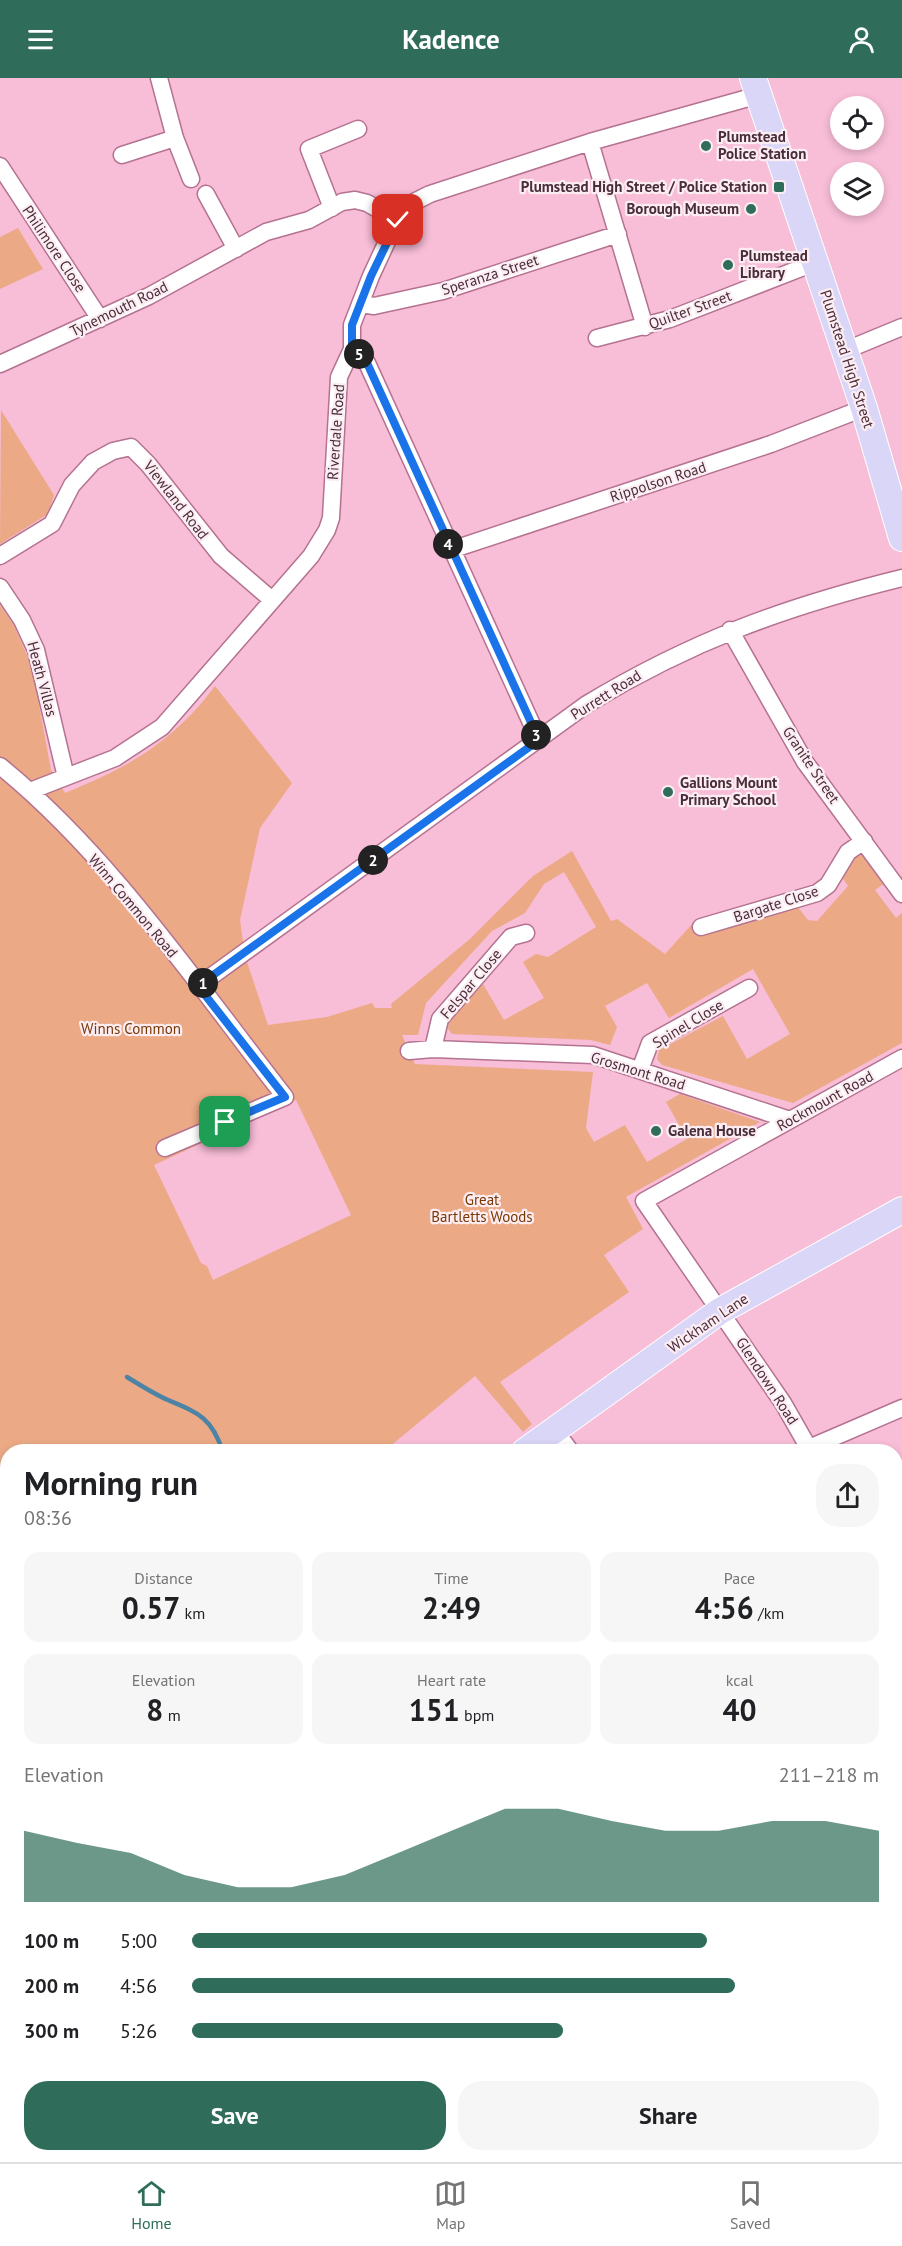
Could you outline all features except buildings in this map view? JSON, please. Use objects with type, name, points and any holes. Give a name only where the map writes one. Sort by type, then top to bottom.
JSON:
[{"type":"main road","name":"Plumstead High Street","points":[[756,87],[864,408],[902,538]]},
{"type":"main road","name":"Wickham Lane","points":[[534,1444],[720,1311],[902,1210]]},
{"type":"street","points":[[164,80],[175,138],[191,179]]},
{"type":"street","name":"Riverdale Road","points":[[30,791],[115,758],[162,727],[311,556],[327,530],[331,518],[339,377],[352,349],[352,325],[398,220],[420,198],[756,87]]},
{"type":"street","points":[[332,207],[309,149],[358,129]]},
{"type":"street","points":[[122,155],[175,138]]},
{"type":"street","points":[[590,142],[645,327]]},
{"type":"street","name":"Philimore Close","points":[[2,176],[100,319]]},
{"type":"street","points":[[206,194],[236,249]]},
{"type":"street","name":"Tynemouth Road","points":[[0,364],[46,350],[266,232],[309,220],[332,207],[355,200],[382,210],[398,220]]},
{"type":"street","name":"Speranza Street","points":[[360,304],[374,306],[443,291],[618,234]]},
{"type":"street","name":"Quilter Street","points":[[597,338],[645,327],[814,264]]},
{"type":"street","points":[[844,351],[902,327]]},
{"type":"street","points":[[352,349],[367,363],[539,740]]},
{"type":"street","name":"Rippolson Road","points":[[451,550],[771,444],[864,408]]},
{"type":"street","name":"Viewland Road","points":[[0,556],[52,524],[72,485],[93,462],[113,451],[131,447],[141,454],[221,556],[273,600]]},
{"type":"street","name":"Purrett Road","points":[[198,986],[620,684],[729,630],[810,602],[902,578]]},
{"type":"street","name":"Heath Villas","points":[[0,587],[22,620],[36,651],[66,777]]},
{"type":"street","name":"Granite Street","points":[[729,630],[805,762],[902,894]]},
{"type":"street","name":"Winn Common Road","points":[[0,766],[30,791],[106,872],[285,1097],[165,1148]]},
{"type":"street","name":"Bargate Close","points":[[701,927],[817,893],[828,885],[848,852],[864,841]]},
{"type":"street","name":"Felspar Close","points":[[433,1049],[440,1019],[511,937],[526,933]]},
{"type":"street","name":"Spinel Close","points":[[640,1070],[650,1043],[749,988]]},
{"type":"street","name":"Grosmont Road","points":[[409,1051],[433,1049],[593,1055],[790,1120]]},
{"type":"street","name":"Rockmount Road","points":[[720,1311],[644,1201],[902,1058]]},
{"type":"street","name":"Glendown Road","points":[[720,1311],[783,1403],[807,1444]]},
{"type":"street","points":[[823,1444],[902,1408]]},
{"type":"street","points":[[554,1429],[565,1444]]},
{"type":"green space","points":[[18,228],[43,269],[0,289],[0,237]]},
{"type":"green space","points":[[1,410],[54,495],[48,514],[0,544]]},
{"type":"green space","points":[[0,605],[14,625],[32,667],[51,770],[65,793],[110,773],[148,751],[183,723],[215,686],[292,783],[260,828],[240,920],[245,956],[268,1025],[327,1017],[372,1003],[375,1008],[392,1008],[391,1004],[470,939],[533,876],[572,851],[611,921],[617,919],[665,954],[693,923],[702,934],[797,906],[808,920],[817,921],[848,886],[842,877],[853,857],[858,854],[865,856],[885,883],[875,890],[896,918],[902,913],[902,1043],[793,1103],[662,1065],[657,1059],[659,1050],[723,1016],[747,1059],[790,1034],[753,969],[669,1018],[647,983],[605,1006],[617,1027],[610,1045],[591,1040],[452,1034],[448,1029],[449,1021],[483,984],[504,1020],[544,998],[523,962],[536,954],[548,957],[596,927],[564,872],[544,884],[525,913],[492,931],[426,1003],[418,1035],[402,1035],[415,1064],[593,1072],[586,1128],[594,1142],[625,1125],[647,1162],[687,1139],[666,1102],[680,1094],[760,1122],[626,1197],[643,1229],[604,1255],[629,1292],[500,1382],[532,1424],[523,1432],[475,1376],[393,1444],[0,1444]],"holes":[[[296,1100],[351,1215],[213,1280],[207,1266],[201,1263],[154,1165]]]},
{"type":"waterway","points":[[127,1377],[203,1418],[214,1431],[220,1444]]},
{"type":"place","name":"Plumstead Police Station","points":[[706,146]]},
{"type":"place","name":"Plumstead High Street / Police Station","points":[[779,187]]},
{"type":"place","name":"Borough Museum","points":[[751,209]]},
{"type":"place","name":"Plumstead Library","points":[[728,265]]},
{"type":"place","name":"Gallions Mount Primary School","points":[[668,792]]},
{"type":"place","name":"Galena House","points":[[656,1131]]},
{"type":"route","points":[[225,1122],[285,1097],[198,986],[539,740],[367,363],[360,354],[352,349],[352,325],[371,276],[398,220]]},
{"type":"park label","name":"Winns Common","points":[[131,1029]]},
{"type":"park label","name":"Great Bartletts Woods","points":[[482,1208]]}]
